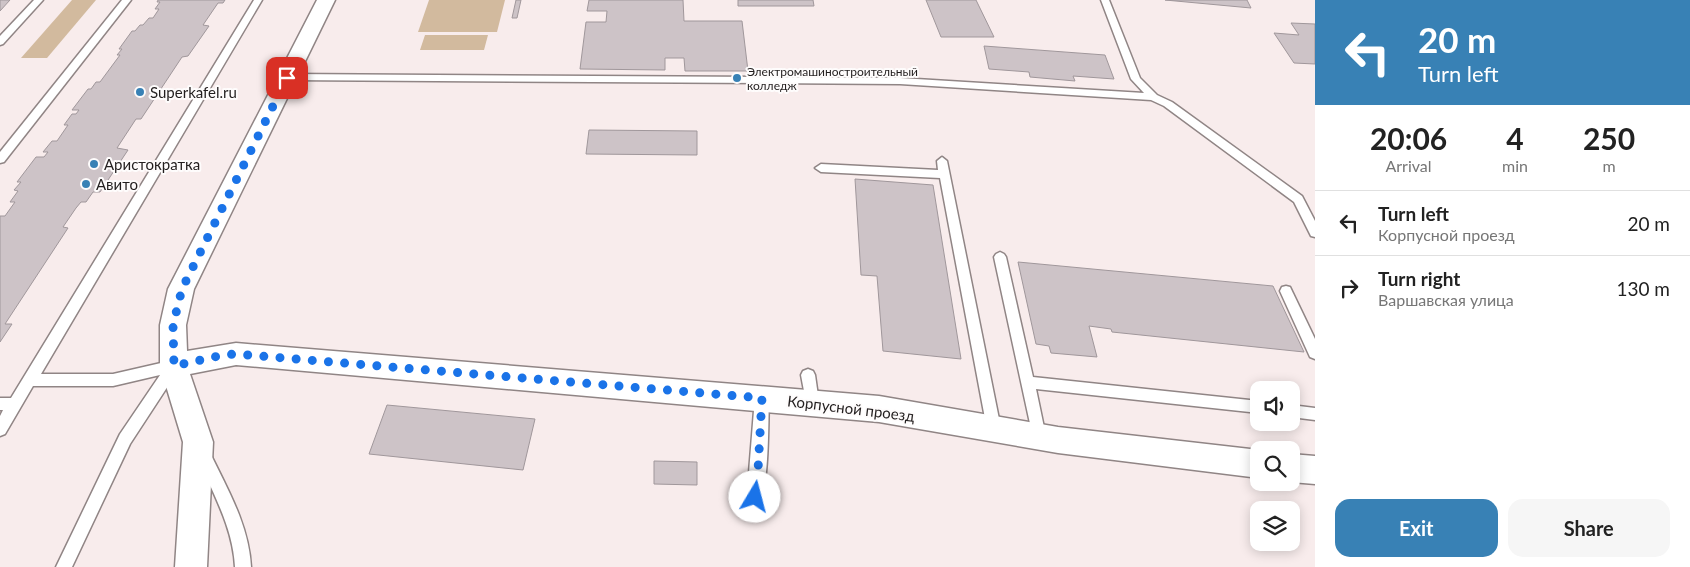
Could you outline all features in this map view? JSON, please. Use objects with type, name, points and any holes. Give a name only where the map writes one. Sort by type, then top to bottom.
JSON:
[{"type":"street","points":[[191,567],[198,442],[174,366],[173,325],[182,289],[326,0]]},
{"type":"street","name":"Корпусной проезд","points":[[174,366],[236,354],[762,398],[810,389],[879,409],[1039,437],[1250,463]]},
{"type":"street","points":[[1300,469],[1315,470]]},
{"type":"lane","points":[[0,42],[39,0]]},
{"type":"lane","points":[[0,159],[128,0]]},
{"type":"lane","points":[[0,429],[258,0]]},
{"type":"lane","points":[[1105,0],[1136,79],[1153,97]]},
{"type":"lane","points":[[287,78],[900,81],[1153,97],[1168,104],[1298,199],[1315,233]]},
{"type":"lane","points":[[942,161],[994,429]]},
{"type":"lane","points":[[820,168],[944,174]]},
{"type":"lane","points":[[1000,257],[1039,437]]},
{"type":"lane","points":[[1286,291],[1315,353]]},
{"type":"lane","points":[[29,380],[113,380],[174,366]]},
{"type":"lane","points":[[64,567],[125,440],[174,366]]},
{"type":"lane","points":[[1027,382],[1250,407]]},
{"type":"lane","points":[[755,497],[762,398]]},
{"type":"lane","points":[[0,404],[15,404]]},
{"type":"lane","points":[[1300,412],[1315,414]]},
{"type":"lane","points":[[198,442],[228,508],[243,554],[242,567]]},
{"type":"shaded area","points":[[72,0],[96,0],[47,58],[21,58]]},
{"type":"shaded area","points":[[429,0],[505,0],[497,32],[418,32]]},
{"type":"shaded area","points":[[425,35],[488,35],[484,50],[420,50]]},
{"type":"building","points":[[0,0],[10,0],[0,11]]},
{"type":"building","points":[[158,0],[225,0],[223,3],[218,3],[203,25],[209,26],[188,56],[182,57],[141,119],[136,119],[117,148],[128,150],[100,192],[93,192],[86,202],[81,202],[63,227],[68,228],[5,324],[12,324],[0,342],[0,216],[5,216],[15,202],[10,202],[18,191],[14,190],[21,182],[17,182],[36,157],[44,157],[48,152],[43,152],[52,141],[57,141],[68,125],[64,125],[72,114],[76,114],[79,110],[72,110],[88,89],[91,89],[96,82],[100,82],[120,55],[117,55],[122,49],[119,49],[132,31],[143,25],[149,18],[153,18],[159,9],[155,9],[160,2],[157,2]]},
{"type":"building","points":[[516,0],[521,0],[517,18],[512,18]]},
{"type":"building","points":[[589,0],[683,0],[684,21],[742,21],[748,71],[685,71],[684,58],[665,58],[665,70],[580,69],[586,22],[606,22],[607,11],[587,11]]},
{"type":"building","points":[[738,0],[813,0],[814,6],[738,6]]},
{"type":"building","points":[[926,0],[976,0],[994,37],[941,37]]},
{"type":"building","points":[[1165,0],[1247,0],[1251,8]]},
{"type":"building","points":[[1291,23],[1315,24],[1315,64],[1294,63],[1274,33],[1299,35]]},
{"type":"building","points":[[984,46],[1105,55],[1114,79],[1073,76],[1075,81],[1030,77],[1029,72],[989,69]]},
{"type":"building","points":[[589,130],[697,131],[697,155],[586,154]]},
{"type":"building","points":[[855,179],[933,185],[961,359],[883,351],[877,276],[861,275]]},
{"type":"building","points":[[1018,262],[1273,286],[1304,352],[1112,332],[1111,329],[1089,326],[1097,357],[1051,353],[1049,346],[1036,344]]},
{"type":"building","points":[[387,405],[535,419],[523,470],[369,454]]},
{"type":"building","points":[[654,461],[697,462],[697,485],[654,484]]},
{"type":"place","name":"Электромашиностроительный колледж","points":[[737,78]]},
{"type":"place","name":"Superkafel.ru","points":[[140,92]]},
{"type":"place","name":"Аристократка","points":[[94,164]]},
{"type":"place","name":"Авито","points":[[86,184]]},
{"type":"route","points":[[287,78],[182,289],[173,325],[174,366],[236,354],[762,398],[755,497]]}]
